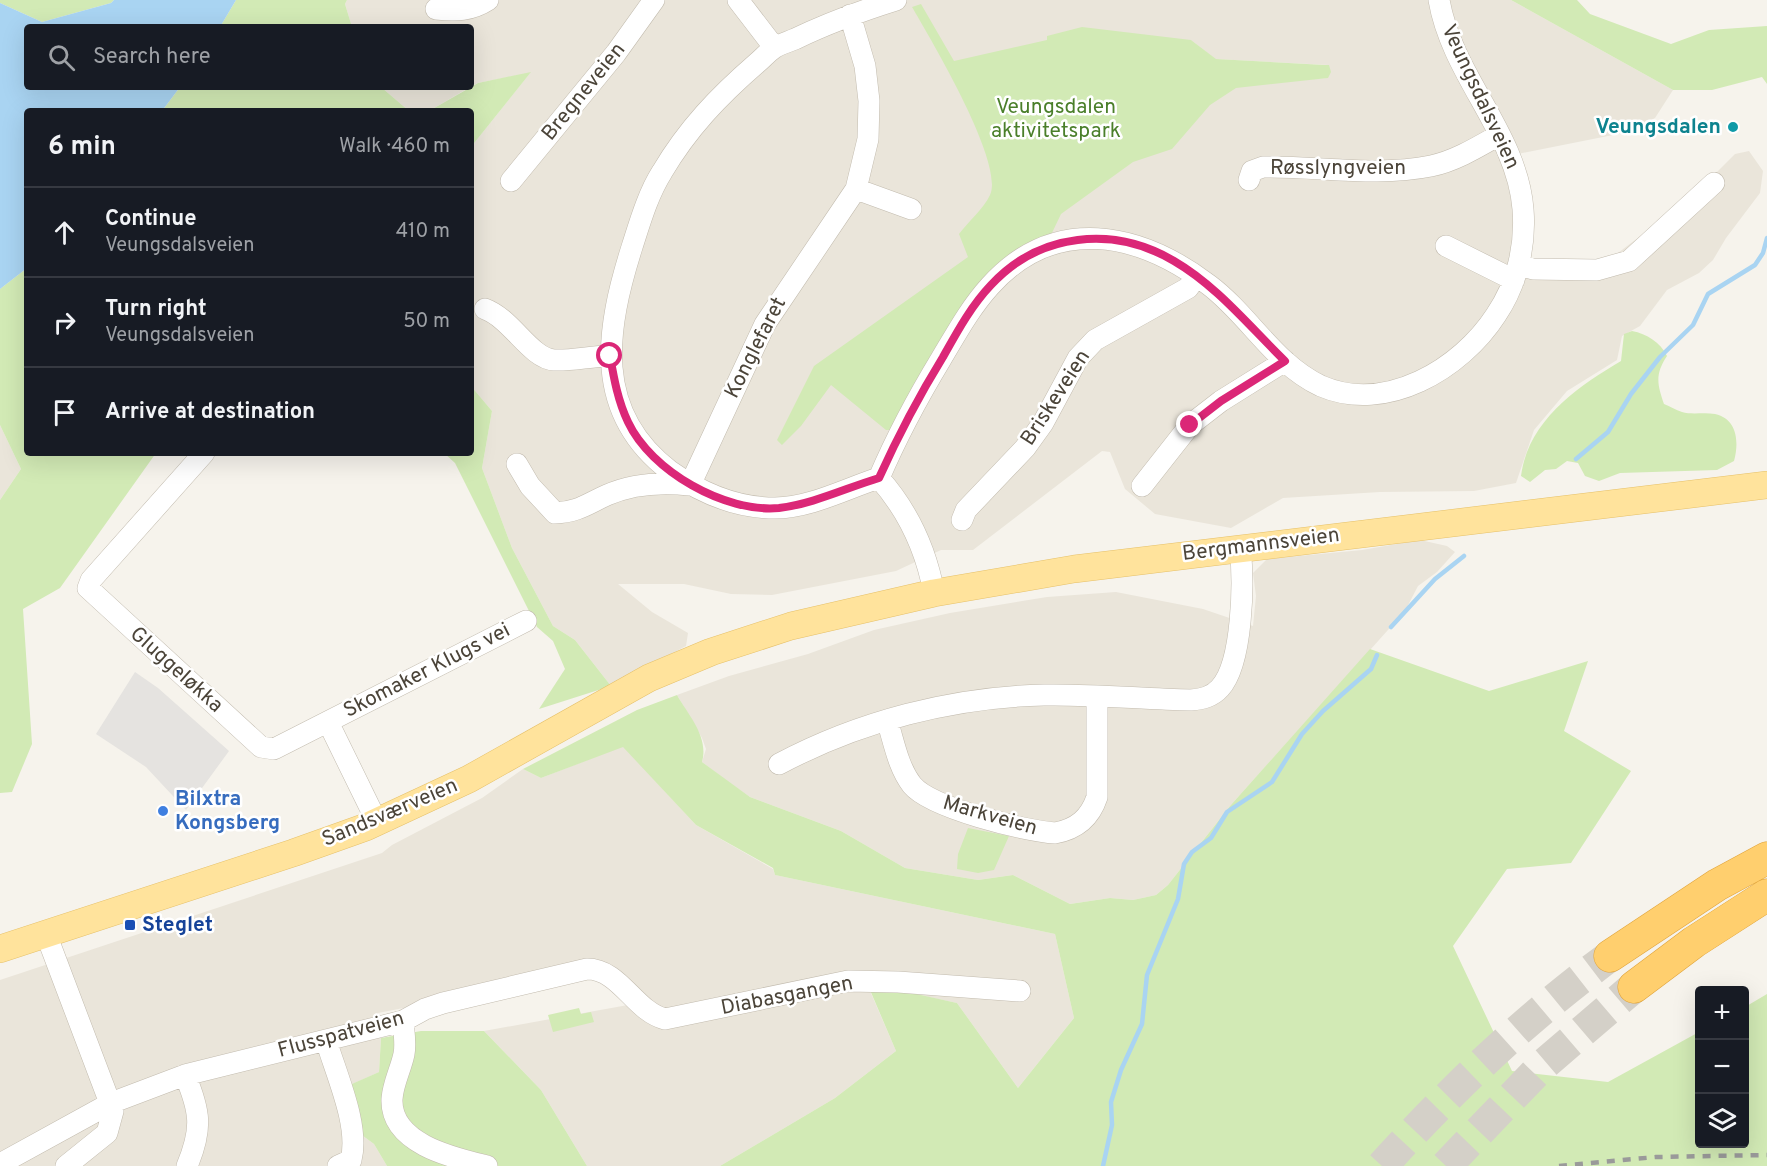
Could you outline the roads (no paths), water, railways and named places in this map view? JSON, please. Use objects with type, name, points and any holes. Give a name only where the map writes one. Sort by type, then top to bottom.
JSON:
[{"type":"highway","points":[[1610,956],[1717,885],[1767,858]]},
{"type":"highway","points":[[1634,987],[1694,942],[1767,895]]},
{"type":"main road","name":"Bergmannsveien","points":[[760,634],[934,593],[1074,569],[1767,485]]},
{"type":"main road","name":"Sandsværveien","points":[[0,949],[293,854],[377,822],[469,779],[631,687],[760,634]]},
{"type":"street","points":[[436,9],[451,11],[475,8],[488,0]]},
{"type":"street","name":"Bregneveien","points":[[511,181],[616,53],[654,0]]},
{"type":"street","points":[[738,0],[774,47]]},
{"type":"street","points":[[896,0],[850,15],[774,47],[723,91],[693,127],[661,173],[642,217],[621,284],[610,334],[610,356],[617,393],[628,423],[658,461],[690,485],[733,503],[777,508],[803,503],[879,478],[895,495],[921,542],[934,593]]},
{"type":"street","name":"Veungsdalsveien","points":[[879,478],[891,448],[921,392],[978,300],[1004,273],[1020,261],[1059,242],[1103,238],[1150,249],[1211,286],[1285,361],[1306,378],[1338,392],[1382,394],[1411,385],[1452,360],[1479,336],[1496,316],[1517,272],[1524,232],[1520,189],[1513,164],[1462,69],[1447,34],[1439,0]]},
{"type":"street","name":"Konglefaret","points":[[690,485],[765,324],[856,189],[868,139],[869,101],[865,66],[850,15]]},
{"type":"street","name":"Røsslyngveien","points":[[1249,180],[1252,171],[1263,167],[1379,171],[1432,166],[1472,150],[1499,135]]},
{"type":"street","points":[[1446,246],[1517,272],[1533,269],[1597,270],[1629,261],[1714,183]]},
{"type":"street","points":[[856,189],[911,209]]},
{"type":"street","name":"Briskeveien","points":[[962,520],[978,496],[1025,448],[1037,432],[1078,358],[1095,340],[1188,288],[1196,277]]},
{"type":"street","points":[[485,309],[499,314],[537,354],[553,360],[610,356]]},
{"type":"street","points":[[1142,486],[1190,425],[1221,401],[1285,361]]},
{"type":"street","name":"Gluggeløkka","points":[[201,456],[97,574],[88,588],[261,747],[274,749],[328,722]]},
{"type":"street","points":[[517,464],[530,486],[555,513],[574,512],[608,494],[647,483],[690,485]]},
{"type":"street","points":[[779,764],[813,747],[887,720],[943,706],[1006,697],[1201,699],[1220,689],[1232,663],[1242,612],[1240,548]]},
{"type":"street","name":"Skomaker Klugs vei","points":[[328,722],[526,621]]},
{"type":"street","name":"Markveien","points":[[887,720],[902,767],[920,793],[961,810],[1055,832],[1065,831],[1082,821],[1094,808],[1097,797],[1097,697]]},
{"type":"street","points":[[328,722],[377,822]]},
{"type":"street","points":[[46,934],[113,1112],[107,1133],[66,1166]]},
{"type":"street","name":"Flusspatveien","points":[[0,1164],[111,1102],[185,1075],[403,1022],[425,1009],[443,1003],[578,970],[594,969],[607,974]]},
{"type":"street","name":"Diabasgangen","points":[[607,974],[645,1009],[665,1019],[848,981],[898,982],[1020,991]]},
{"type":"street","points":[[403,1022],[404,1053],[392,1099],[398,1122],[405,1131],[425,1145],[453,1158],[487,1166]]},
{"type":"street","points":[[326,1040],[348,1113],[355,1146],[351,1160],[338,1166]]},
{"type":"street","points":[[185,1075],[197,1105],[199,1118],[196,1140],[187,1166]]},
{"type":"water","points":[[114,0],[236,0],[222,24],[24,24],[24,90],[178,90],[164,108],[24,108],[24,270],[0,289],[0,3],[42,22],[111,3]]},
{"type":"waterway","points":[[1576,459],[1608,432],[1631,394],[1660,357],[1693,325],[1708,294],[1755,265],[1763,253],[1767,238]]},
{"type":"waterway","points":[[1391,627],[1435,579],[1464,556]]},
{"type":"waterway","points":[[1103,1166],[1112,1125],[1111,1102],[1121,1070],[1142,1024],[1147,975],[1178,899],[1184,864],[1192,852],[1211,838],[1227,812],[1272,782],[1302,734],[1323,711],[1371,669],[1377,655]]},
{"type":"tunnel","points":[[1382,1166],[1435,1109],[1519,1029],[1610,956]]},
{"type":"tunnel","points":[[1446,1166],[1542,1066],[1634,987]]},
{"type":"railway","points":[[1559,1166],[1656,1157],[1767,1155]]},
{"type":"place","name":"Veungsdalen","points":[[1733,127]]},
{"type":"place","name":"Bilxtra Kongsberg","points":[[163,811]]},
{"type":"place","name":"Steglet","points":[[130,925]]},
{"type":"park label","name":"Veungsdalen aktivitetspark","points":[[1056,119]]}]
